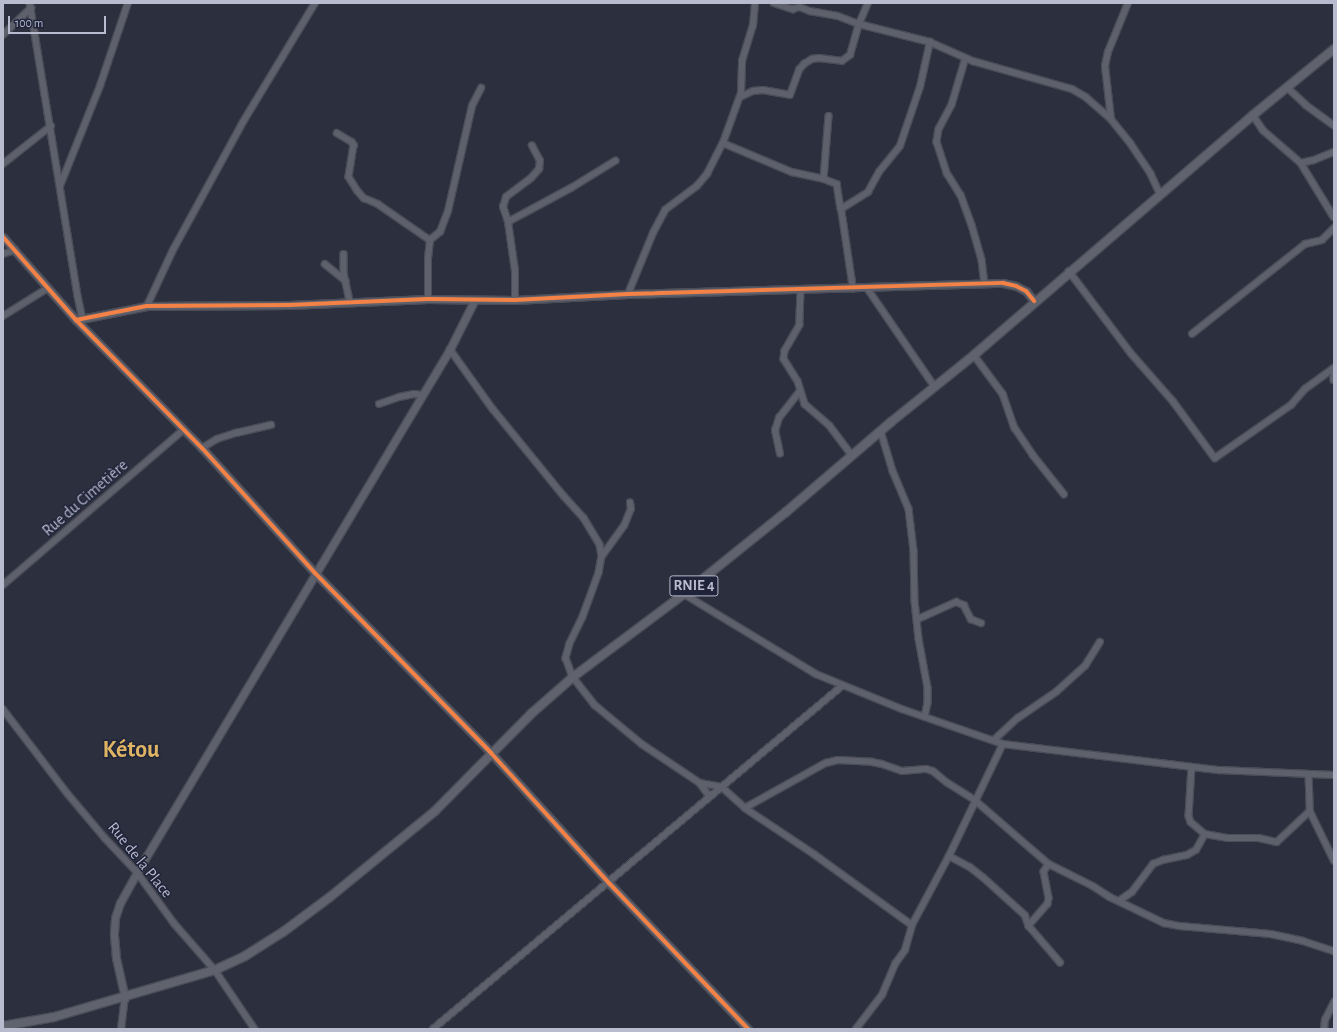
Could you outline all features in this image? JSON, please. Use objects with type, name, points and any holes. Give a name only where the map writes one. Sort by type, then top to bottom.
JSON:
[{"type":"main road","name":"RNIE 4","points":[[3,1026],[54,1016],[125,998],[215,970],[245,956],[283,932],[330,897],[435,811],[491,753],[573,676],[684,594],[786,512],[852,455],[974,355],[1034,301],[1161,195],[1253,115],[1334,49]]},
{"type":"street","points":[[60,186],[100,86],[128,3]]},
{"type":"street","points":[[147,306],[172,250],[244,122],[315,3]]},
{"type":"street","points":[[628,294],[653,233],[665,210],[697,186],[707,174],[723,143],[740,97],[742,61],[752,26],[755,3]]},
{"type":"street","points":[[774,3],[792,9],[800,8],[810,11],[825,12],[859,24],[930,42],[966,58],[1072,90],[1086,97],[1111,119],[1131,144],[1151,174],[1161,195]]},
{"type":"street","points":[[740,97],[753,91],[763,90],[790,94],[799,70],[804,64],[812,59],[819,58],[842,61],[850,55],[859,24],[868,3]]},
{"type":"street","points":[[1111,119],[1105,66],[1108,52],[1128,3]]},
{"type":"street","points":[[30,6],[78,296],[80,320]]},
{"type":"street","points":[[3,35],[30,6]]},
{"type":"street","points":[[841,209],[868,192],[879,172],[900,146],[920,86],[930,42]]},
{"type":"street","points":[[966,58],[952,105],[939,129],[937,142],[947,173],[961,196],[972,225],[982,260],[985,284]]},
{"type":"street","points":[[1288,87],[1318,114],[1334,125]]},
{"type":"street","points":[[428,299],[428,259],[430,240],[440,232],[448,211],[472,106],[481,88]]},
{"type":"street","points":[[1253,115],[1263,130],[1301,163],[1334,217]]},
{"type":"street","points":[[824,179],[829,116]]},
{"type":"street","points":[[3,164],[50,126]]},
{"type":"street","points":[[337,133],[352,142],[354,145],[349,177],[357,190],[364,198],[378,204],[430,240]]},
{"type":"street","points":[[723,143],[792,172],[824,179],[837,184],[853,289]]},
{"type":"street","points":[[515,300],[515,271],[508,222],[502,207],[506,197],[531,178],[539,169],[540,161],[532,146]]},
{"type":"street","points":[[1301,163],[1314,160],[1334,152]]},
{"type":"street","points":[[508,222],[571,188],[615,161]]},
{"type":"street","points":[[1192,334],[1305,244],[1322,240],[1334,228]]},
{"type":"street","points":[[3,237],[48,288],[183,430],[202,448],[315,573],[491,753],[609,883],[748,1029]]},
{"type":"street","points":[[3,254],[15,250]]},
{"type":"street","points":[[344,254],[343,269],[350,301]]},
{"type":"street","points":[[325,264],[346,281]]},
{"type":"street","points":[[1069,271],[1131,353],[1173,400],[1216,458],[1291,405],[1304,389],[1334,368]]},
{"type":"street","points":[[80,320],[147,306],[289,305],[350,301],[428,299],[474,301],[515,300],[628,294],[868,289],[985,284],[1016,286],[1026,291],[1034,301]]},
{"type":"street","points":[[3,316],[48,288]]},
{"type":"street","points":[[868,289],[935,387]]},
{"type":"street","points":[[801,290],[800,325],[785,351],[784,359],[798,380],[805,404],[830,426],[852,455]]},
{"type":"street","points":[[121,1029],[125,998],[116,958],[114,925],[120,904],[137,872],[450,349],[474,301]]},
{"type":"street","points":[[450,349],[493,409],[564,496],[584,518],[600,546],[602,556],[599,572],[584,617],[570,644],[566,658],[573,676],[595,705],[623,729],[700,783],[710,797]]},
{"type":"street","points":[[974,355],[1003,394],[1015,428],[1033,455],[1064,494]]},
{"type":"street","points":[[1334,371],[1334,380]]},
{"type":"street","points":[[780,454],[775,431],[779,418],[800,391]]},
{"type":"street","points":[[379,404],[399,396],[414,394],[422,395]]},
{"type":"street","points":[[202,448],[216,439],[271,425]]},
{"type":"street","name":"Rue du Cimetière","points":[[3,585],[183,430]]},
{"type":"street","points":[[881,431],[893,471],[909,509],[914,551],[914,601],[928,688],[928,703],[924,717]]},
{"type":"street","points":[[602,556],[624,526],[631,509],[630,503]]},
{"type":"street","points":[[684,594],[816,674],[842,686],[924,717],[1003,744],[1192,767],[1334,775]]},
{"type":"street","points":[[918,619],[956,602],[964,605],[971,619],[980,623]]},
{"type":"street","points":[[994,740],[1018,718],[1056,692],[1084,666],[1100,642]]},
{"type":"street","points":[[433,1029],[609,883],[842,686]]},
{"type":"street","name":"Rue de la Place","points":[[4,712],[68,794],[105,838],[137,872],[174,923],[215,970],[255,1029]]},
{"type":"street","points":[[856,1029],[882,995],[895,964],[905,950],[912,925],[949,856],[1003,744]]},
{"type":"street","points":[[746,808],[807,772],[826,763],[838,760],[882,764],[902,771],[926,769],[933,772],[948,784],[975,800],[1049,864],[1119,901],[1164,922],[1180,926],[1271,934],[1334,951]]},
{"type":"street","points":[[1192,767],[1188,816],[1191,822],[1205,834],[1227,838],[1259,838],[1277,842],[1310,811]]},
{"type":"street","points":[[1309,774],[1310,811],[1334,860]]},
{"type":"street","points":[[700,783],[722,787],[746,808],[814,854],[912,925]]},
{"type":"street","points":[[1119,901],[1132,892],[1153,864],[1163,860],[1187,855],[1196,850],[1205,834]]},
{"type":"street","points":[[949,856],[970,867],[983,877],[1025,915],[1029,926],[1060,962]]},
{"type":"street","points":[[1029,926],[1048,904],[1049,898],[1044,872],[1049,864]]},
{"type":"street","points":[[1324,1029],[1324,1020],[1334,1002]]},
{"type":"cycle path","points":[[3,237],[76,320],[202,448],[315,573],[491,753],[609,883],[748,1029]]},
{"type":"cycle path","points":[[76,320],[147,306],[289,305],[428,299],[515,300],[628,294],[1003,283],[1016,286],[1026,291],[1034,301]]},
{"type":"district","name":"Kétou","points":[[131,751]]}]
